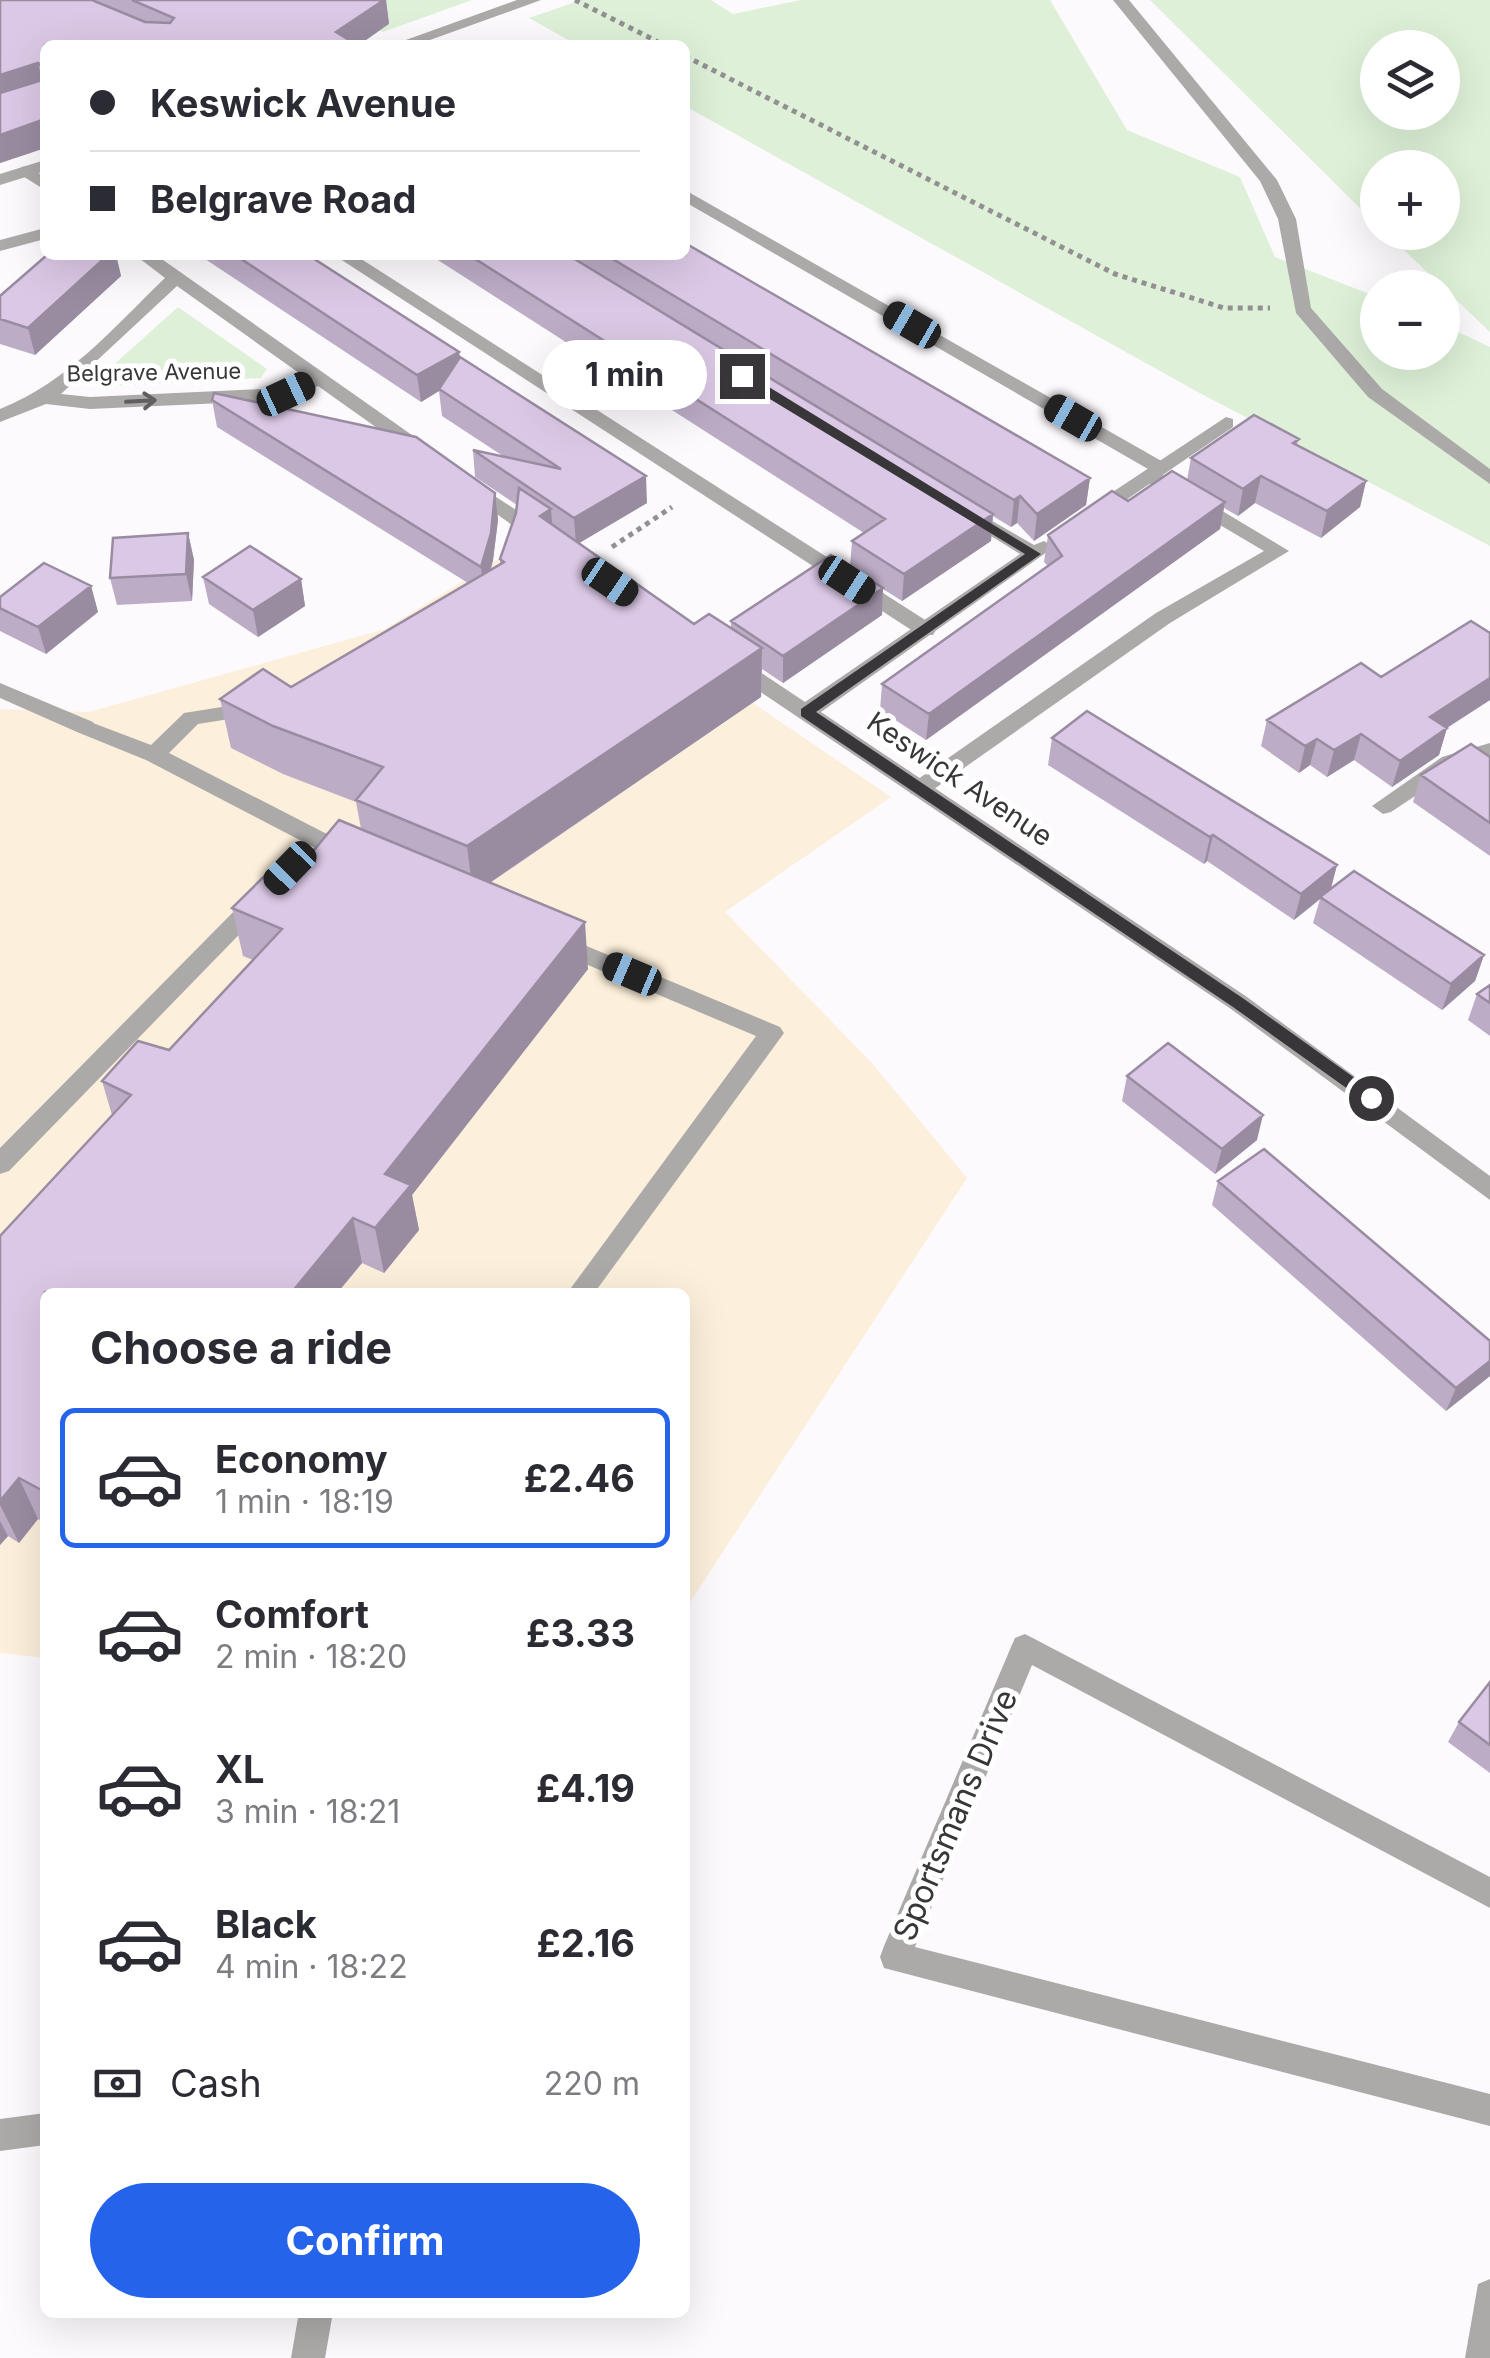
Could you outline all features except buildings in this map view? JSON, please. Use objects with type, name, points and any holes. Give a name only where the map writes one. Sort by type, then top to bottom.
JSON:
[{"type":"street","points":[[428,40],[534,0]]},
{"type":"street","points":[[1120,0],[1268,180],[1287,219],[1302,308],[1376,393],[1490,478]]},
{"type":"street","points":[[0,180],[36,168]]},
{"type":"street","points":[[690,198],[1154,471],[1280,551],[1164,618],[920,789]]},
{"type":"street","points":[[0,246],[40,234]]},
{"type":"street","points":[[151,260],[561,549]]},
{"type":"street","points":[[351,260],[926,630]]},
{"type":"street","name":"Belgrave Avenue","points":[[0,416],[44,398],[72,377],[176,277]]},
{"type":"street","name":"Belgrave Avenue","points":[[44,398],[90,404],[286,394],[321,378]]},
{"type":"street","points":[[806,712],[1226,423]]},
{"type":"street","points":[[941,497],[1034,554]]},
{"type":"street","points":[[509,546],[512,516]]},
{"type":"street","name":"Keswick Avenue","points":[[708,647],[1239,1003],[1490,1190]]},
{"type":"street","points":[[0,690],[154,755],[310,849],[371,864]]},
{"type":"street","points":[[154,755],[192,718],[283,704]]},
{"type":"street","points":[[1384,806],[1450,762],[1490,751]]},
{"type":"street","points":[[0,1164],[275,884]]},
{"type":"street","points":[[536,934],[772,1033],[583,1288]]},
{"type":"street","name":"Sportsmans Drive","points":[[1490,1893],[1025,1647],[895,1957],[1490,2110]]},
{"type":"street","points":[[0,2136],[40,2130]]},
{"type":"street","points":[[1482,2358],[1490,2296]]},
{"type":"street","points":[[308,2358],[315,2318]]},
{"type":"path","points":[[575,0],[654,40]]},
{"type":"path","points":[[690,59],[1115,274],[1224,308],[1302,308]]},
{"type":"path","points":[[612,546],[702,487]]},
{"type":"shaded area","points":[[521,545],[891,797],[725,912],[872,1063],[967,1178],[690,1602],[690,1288],[40,1288],[40,1657],[0,1653],[0,709],[89,712],[385,629]]},
{"type":"green space","points":[[364,0],[472,0],[383,32],[380,31],[389,23],[351,9]]},
{"type":"green space","points":[[581,0],[711,0],[733,14],[801,0],[1050,0],[1127,130],[1240,177],[1275,257],[1360,290],[1360,370],[1460,370],[1460,333],[1490,347],[1490,546],[1194,390],[690,109],[690,40],[568,40],[529,18]]},
{"type":"green space","points":[[1150,0],[1490,0],[1490,332],[1460,303],[1460,270],[1425,270],[1404,250],[1460,250],[1460,150],[1360,150],[1360,208]]},
{"type":"green space","points":[[178,307],[267,369],[261,378],[112,386],[102,383],[101,376]]},
{"type":"route","points":[[742,376],[1034,554],[806,712],[1239,1003],[1371,1098]]}]
